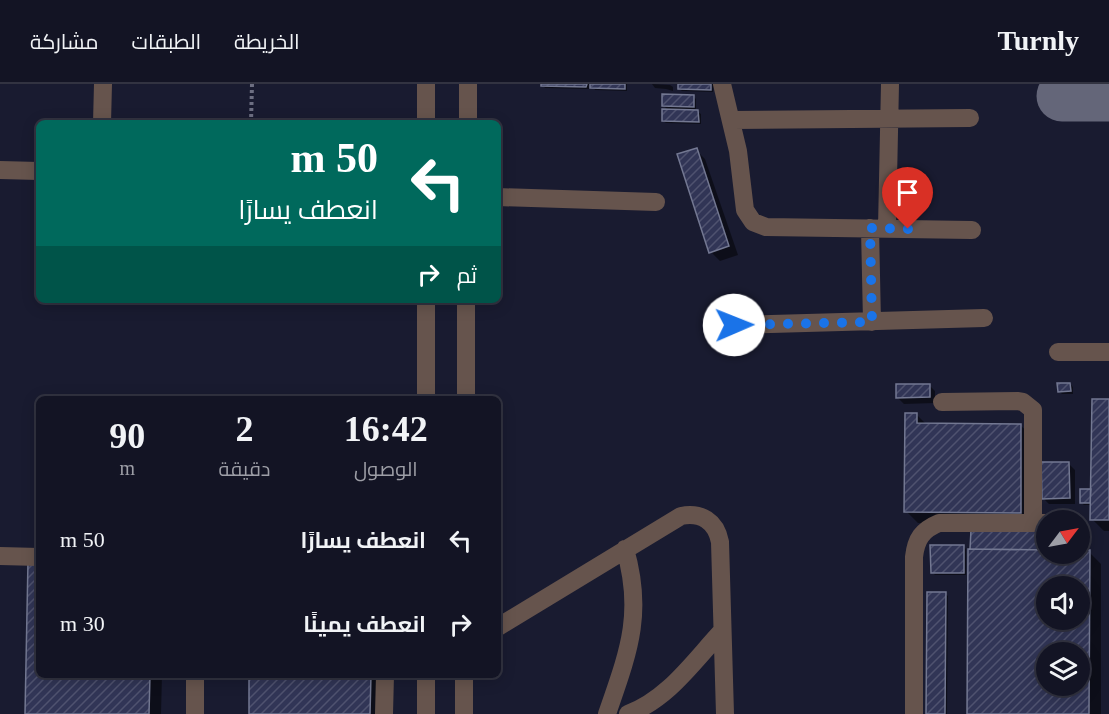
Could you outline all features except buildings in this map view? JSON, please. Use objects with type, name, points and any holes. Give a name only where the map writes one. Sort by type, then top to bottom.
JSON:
[{"type":"lane","points":[[102,120],[103,84]]},
{"type":"lane","points":[[426,84],[426,120]]},
{"type":"lane","points":[[468,84],[468,120]]},
{"type":"lane","points":[[722,84],[738,151],[745,210],[753,222],[766,227],[972,230]]},
{"type":"lane","points":[[872,322],[890,84]]},
{"type":"lane","points":[[732,120],[970,118]]},
{"type":"lane","points":[[0,171],[36,171]]},
{"type":"lane","points":[[501,197],[656,202]]},
{"type":"lane","points":[[426,303],[426,396]]},
{"type":"lane","points":[[466,303],[466,396]]},
{"type":"lane","points":[[734,325],[984,318]]},
{"type":"lane","points":[[1058,352],[1109,352]]},
{"type":"lane","points":[[942,402],[1017,401],[1023,402],[1033,410],[1039,510]]},
{"type":"lane","points":[[501,625],[681,516],[695,514],[709,520],[715,526],[720,542],[725,714]]},
{"type":"lane","points":[[914,714],[914,557],[915,546],[920,535],[928,527],[939,523],[1036,523]]},
{"type":"lane","points":[[607,714],[627,656],[634,623],[634,587],[626,549]]},
{"type":"lane","points":[[0,556],[36,557]]},
{"type":"lane","points":[[628,714],[649,704],[666,691],[722,631]]},
{"type":"lane","points":[[195,678],[195,714]]},
{"type":"lane","points":[[384,714],[385,678]]},
{"type":"lane","points":[[426,678],[426,714]]},
{"type":"lane","points":[[464,678],[464,714]]},
{"type":"path","points":[[251,120],[252,84]]},
{"type":"taxiway","points":[[1062,96],[1109,96]]},
{"type":"route","points":[[734,325],[872,322],[870,228],[908,229]]}]
